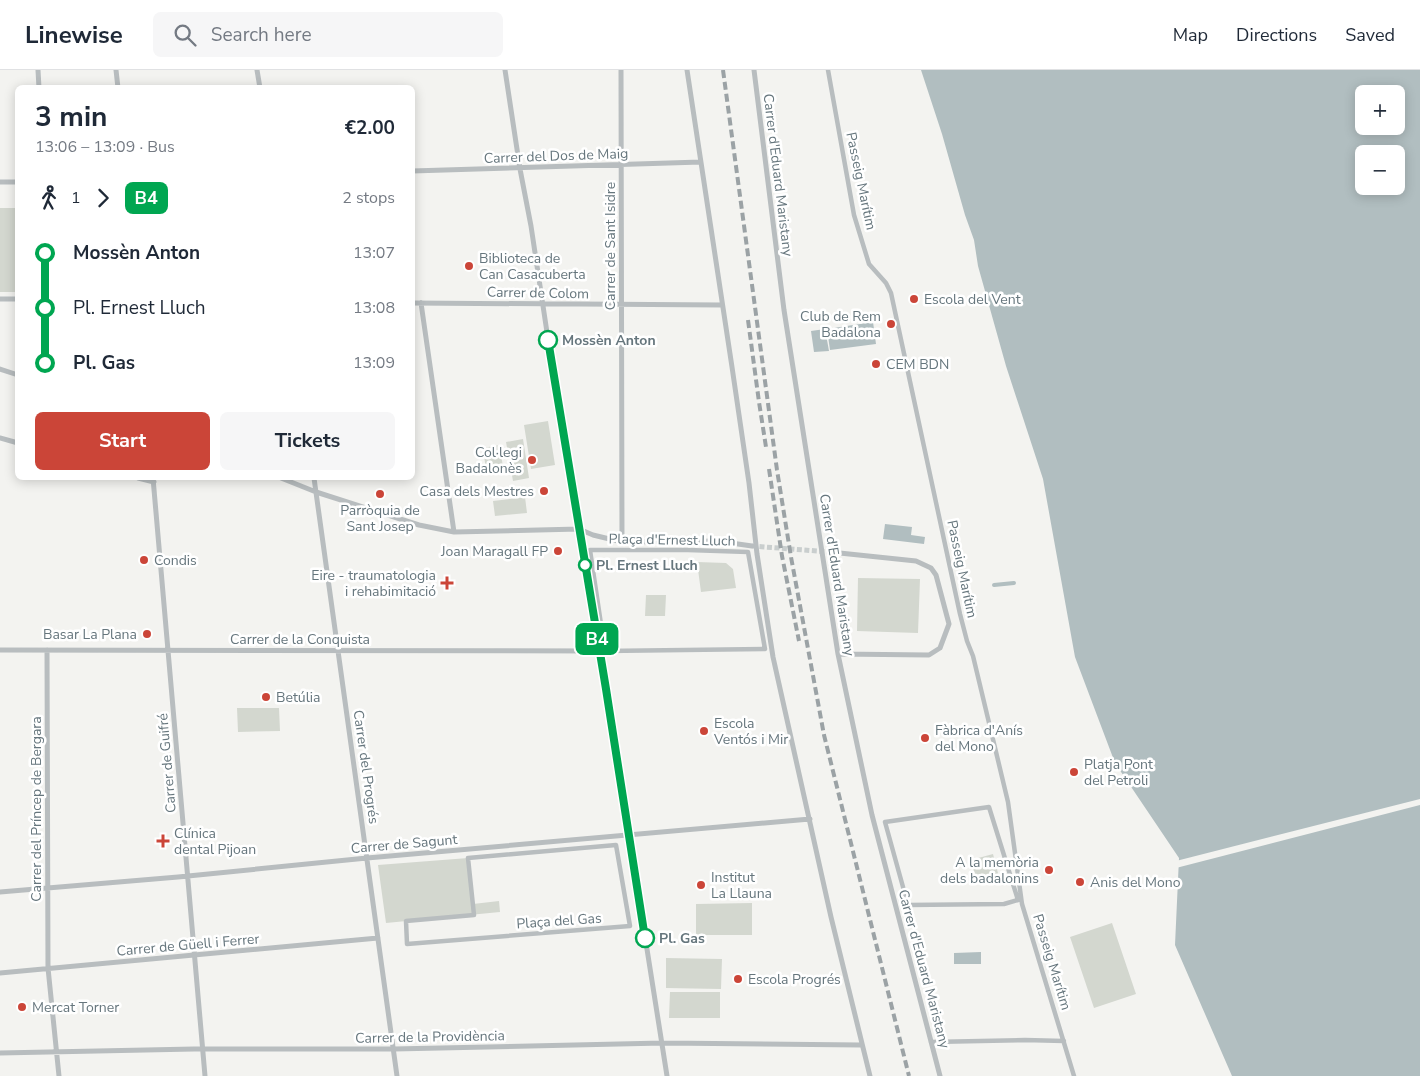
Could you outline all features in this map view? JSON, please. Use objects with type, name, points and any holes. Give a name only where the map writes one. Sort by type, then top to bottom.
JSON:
[{"type":"street","points":[[38,70],[39,85]]},
{"type":"street","points":[[116,70],[118,85]]},
{"type":"street","points":[[258,70],[260,85]]},
{"type":"street","points":[[505,70],[520,169],[532,226],[542,304],[579,529],[602,651],[628,835],[667,1076]]},
{"type":"street","name":"Carrer de Sant Isidre","points":[[621,70],[622,542]]},
{"type":"street","points":[[687,70],[773,657],[861,1045],[870,1076]]},
{"type":"street","name":"Carrer d'Eduard Maristany","points":[[754,70],[784,310],[838,654],[872,815],[940,1076]]},
{"type":"street","name":"Passeig Marítim","points":[[828,70],[854,215],[869,264],[886,282],[891,293],[960,614],[967,642],[973,656],[1008,802],[1022,904],[1074,1076]]},
{"type":"street","name":"Carrer del Dos de Maig","points":[[415,171],[701,162]]},
{"type":"street","points":[[0,182],[15,182]]},
{"type":"street","points":[[0,298],[15,298]]},
{"type":"street","name":"Carrer de Colom","points":[[415,303],[722,305]]},
{"type":"street","points":[[420,303],[454,532]]},
{"type":"street","points":[[0,369],[15,374]]},
{"type":"street","points":[[0,438],[15,442]]},
{"type":"street","name":"Carrer de Guifré","points":[[154,480],[205,1076]]},
{"type":"street","points":[[286,480],[316,492],[419,525],[454,532],[579,529],[593,535],[622,542],[717,542],[752,546]]},
{"type":"street","name":"Carrer del Progrés","points":[[314,480],[398,1076]]},
{"type":"street","name":"Plaça d'Ernest Lluch","points":[[590,550],[748,552],[765,649],[602,651],[590,550]]},
{"type":"street","points":[[830,552],[916,561],[926,565],[934,572],[937,579],[949,624],[940,648],[929,656],[838,654]]},
{"type":"street","name":"Carrer de la Conquista","points":[[0,650],[602,651]]},
{"type":"street","name":"Carrer del Príncep de Bergara","points":[[47,650],[48,968],[59,1076]]},
{"type":"street","points":[[989,807],[1018,900],[1004,904],[908,905],[885,822],[989,807]]},
{"type":"street","name":"Carrer de Sagunt","points":[[0,892],[810,819]]},
{"type":"street","name":"Plaça del Gas","points":[[616,845],[630,926],[407,944],[406,921],[474,915],[468,858],[616,845]]},
{"type":"street","name":"Carrer de Güell i Ferrer","points":[[0,972],[378,938]]},
{"type":"street","points":[[931,1042],[1064,1041]]},
{"type":"street","name":"Carrer de la Providència","points":[[0,1053],[203,1049],[394,1049],[662,1043],[861,1045]]},
{"type":"shaded area","points":[[921,70],[1420,70],[1420,1076],[1232,1076],[1175,945],[1179,858],[1115,763],[1075,657],[1043,479],[1006,366],[978,266],[974,240],[942,134]]},
{"type":"shaded area","points":[[0,208],[15,208],[15,292],[0,292]]},
{"type":"shaded area","points":[[873,322],[876,344],[830,350],[827,329]]},
{"type":"shaded area","points":[[825,329],[829,351],[814,352],[811,331]]},
{"type":"shaded area","points":[[548,421],[555,465],[531,469],[524,425]]},
{"type":"shaded area","points":[[523,439],[529,478],[513,481],[506,442]]},
{"type":"shaded area","points":[[500,445],[503,468],[486,470],[483,448]]},
{"type":"shaded area","points":[[525,497],[527,513],[495,516],[493,501]]},
{"type":"shaded area","points":[[885,524],[912,527],[911,535],[925,537],[924,544],[883,539]]},
{"type":"shaded area","points":[[697,562],[726,563],[733,569],[736,588],[701,592]]},
{"type":"shaded area","points":[[858,578],[920,579],[918,633],[857,631]]},
{"type":"shaded area","points":[[646,595],[666,595],[665,616],[645,616]]},
{"type":"shaded area","points":[[237,708],[279,708],[280,731],[238,732]]},
{"type":"shaded area","points":[[993,854],[999,877],[977,883],[971,860]]},
{"type":"shaded area","points":[[468,858],[473,904],[499,901],[500,912],[386,923],[378,865]]},
{"type":"shaded area","points":[[752,903],[752,935],[696,935],[696,904]]},
{"type":"shaded area","points":[[1112,923],[1136,994],[1094,1008],[1070,937]]},
{"type":"shaded area","points":[[981,952],[981,964],[954,964],[954,953]]},
{"type":"shaded area","points":[[666,958],[722,959],[721,989],[666,988]]},
{"type":"shaded area","points":[[670,992],[720,992],[720,1018],[669,1018]]},
{"type":"pier","points":[[1420,799],[1420,805],[1176,868],[1176,861]]},
{"type":"waterway","points":[[994,585],[1014,583]]},
{"type":"tunnel","points":[[752,546],[830,552]]},
{"type":"railway","points":[[723,70],[777,470],[791,557],[824,735],[909,1076]]},
{"type":"railway","points":[[748,320],[766,447]]},
{"type":"railway","points":[[769,469],[782,556],[799,641]]},
{"type":"bus line","name":"B4","points":[[548,340],[645,938]]},
{"type":"place","name":"Biblioteca de Can Casacuberta","points":[[469,266]]},
{"type":"place","name":"Escola del Vent","points":[[914,299]]},
{"type":"place","name":"Club de Rem Badalona","points":[[891,324]]},
{"type":"place","name":"Mossèn Anton","points":[[548,340]]},
{"type":"place","name":"CEM BDN","points":[[876,364]]},
{"type":"place","name":"Col·legi Badalonès","points":[[532,460]]},
{"type":"place","name":"Casa dels Mestres","points":[[544,491]]},
{"type":"place","name":"Parròquia de Sant Josep","points":[[380,494]]},
{"type":"place","name":"Joan Maragall FP","points":[[558,551]]},
{"type":"place","name":"Condis","points":[[144,560]]},
{"type":"place","name":"Pl. Ernest Lluch","points":[[585,565]]},
{"type":"place","name":"Eire - traumatologia i rehabimitació","points":[[447,583]]},
{"type":"place","name":"Basar La Plana","points":[[147,634]]},
{"type":"place","name":"Betúlia","points":[[266,697]]},
{"type":"place","name":"Escola Ventós i Mir","points":[[704,731]]},
{"type":"place","name":"Fàbrica d'Anís del Mono","points":[[925,738]]},
{"type":"place","name":"Platja Pont del Petroli","points":[[1074,772]]},
{"type":"place","name":"Clínica dental Pijoan","points":[[163,841]]},
{"type":"place","name":"A la memòria dels badalonins","points":[[1049,870]]},
{"type":"place","name":"Anis del Mono","points":[[1080,882]]},
{"type":"place","name":"Institut La Llauna","points":[[701,885]]},
{"type":"place","name":"Pl. Gas","points":[[645,938]]},
{"type":"place","name":"Escola Progrés","points":[[738,979]]},
{"type":"place","name":"Mercat Torner","points":[[22,1007]]}]
